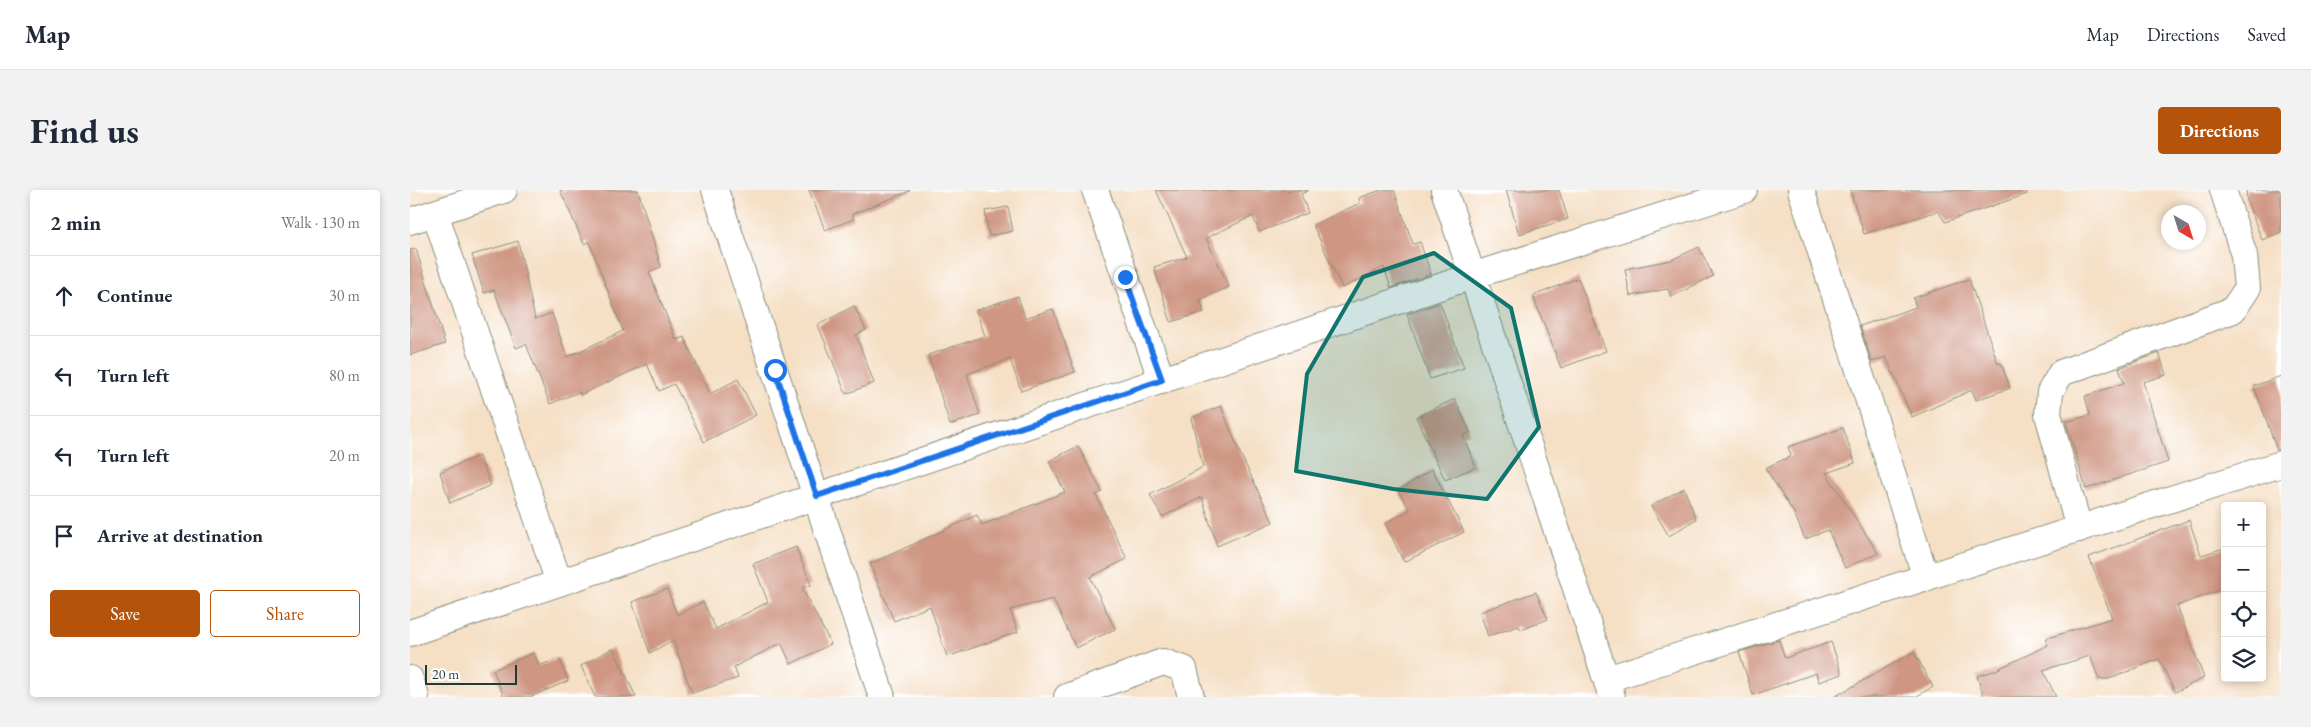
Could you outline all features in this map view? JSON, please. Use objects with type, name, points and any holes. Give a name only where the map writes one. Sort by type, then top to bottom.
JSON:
[{"type":"street","points":[[410,221],[504,190]]},
{"type":"street","points":[[715,190],[882,697]]},
{"type":"street","points":[[1095,190],[1162,380]]},
{"type":"street","points":[[1444,190],[1610,688],[1926,578],[2080,528],[2279,471]]},
{"type":"street","points":[[410,633],[1472,276],[1744,190]]},
{"type":"street","points":[[1801,190],[1926,578]]},
{"type":"street","points":[[2080,528],[2048,414],[2050,392],[2061,373],[2233,310],[2248,289],[2244,256],[2222,190]]},
{"type":"street","points":[[435,213],[558,583]]},
{"type":"street","points":[[1067,697],[1163,662],[1184,669],[1191,697]]},
{"type":"street","points":[[410,679],[416,697]]},
{"type":"highlighted area","points":[[1434,253],[1511,308],[1539,427],[1487,499],[1393,489],[1296,471],[1307,374],[1363,277]]},
{"type":"building","points":[[560,190],[638,190],[661,267],[649,272],[676,340],[684,337],[710,394],[738,379],[756,415],[704,442],[674,384],[659,391],[647,364],[580,395],[579,392],[550,404],[526,344],[516,348],[494,290],[484,293],[472,255],[518,241],[535,319],[552,313],[567,357],[623,331],[589,241],[584,244]]},
{"type":"building","points":[[809,190],[910,191],[852,214],[854,219],[825,230]]},
{"type":"building","points":[[1156,190],[1309,190],[1301,194],[1308,213],[1259,232],[1253,216],[1206,238],[1229,287],[1200,300],[1204,312],[1171,322],[1154,267],[1187,257]]},
{"type":"building","points":[[1381,190],[1394,190],[1413,244],[1420,242],[1431,274],[1391,288],[1384,267],[1342,288],[1313,225],[1360,203],[1359,198]]},
{"type":"building","points":[[1506,190],[1559,190],[1568,219],[1519,234]]},
{"type":"building","points":[[1850,190],[2026,190],[2027,194],[1945,222],[1938,211],[1864,234]]},
{"type":"building","points":[[2246,190],[2281,190],[2281,232],[2262,240],[2247,201]]},
{"type":"building","points":[[1008,207],[1013,231],[989,236],[985,211]]},
{"type":"building","points":[[1699,247],[1713,276],[1671,297],[1668,289],[1630,296],[1625,269],[1671,260]]},
{"type":"building","points":[[416,249],[445,344],[410,355],[410,250]]},
{"type":"building","points":[[1578,278],[1606,351],[1561,368],[1533,296]]},
{"type":"building","points":[[1969,279],[1998,364],[2001,363],[2010,388],[1976,400],[1972,390],[1912,417],[1886,357],[1872,362],[1860,326],[1916,307],[1913,298]]},
{"type":"building","points":[[1018,296],[1025,318],[1053,309],[1075,372],[1021,391],[1010,359],[967,374],[980,415],[950,425],[928,355],[985,336],[976,310]]},
{"type":"building","points":[[1440,303],[1464,368],[1430,379],[1407,314]]},
{"type":"building","points":[[854,306],[866,330],[856,335],[874,383],[846,394],[818,325]]},
{"type":"building","points":[[2159,353],[2166,375],[2143,382],[2168,462],[2086,489],[2066,422],[2090,415],[2085,396],[2124,383],[2119,368]]},
{"type":"building","points":[[2281,376],[2281,449],[2277,450],[2254,386]]},
{"type":"building","points":[[1455,399],[1470,432],[1463,436],[1476,467],[1445,480],[1416,417]]},
{"type":"building","points":[[1221,406],[1239,451],[1273,522],[1217,546],[1202,497],[1162,517],[1150,495],[1203,467],[1191,418]]},
{"type":"building","points":[[1843,428],[1855,463],[1826,473],[1878,553],[1845,568],[1828,530],[1805,539],[1794,513],[1765,468],[1791,456],[1788,447]]},
{"type":"building","points":[[1078,446],[1102,492],[1096,495],[1127,559],[1090,577],[1115,629],[1076,648],[1053,599],[1010,610],[1018,632],[947,657],[930,606],[894,621],[870,564],[977,515],[982,525],[1065,492],[1049,461]]},
{"type":"building","points":[[479,456],[491,485],[450,503],[440,472]]},
{"type":"building","points":[[1432,469],[1464,532],[1404,562],[1385,523],[1410,510],[1398,491]]},
{"type":"building","points":[[1684,488],[1696,519],[1669,536],[1651,506]]},
{"type":"building","points":[[2189,520],[2201,555],[2221,549],[2221,590],[2177,606],[2204,678],[2175,692],[2159,659],[2109,679],[2099,679],[2090,656],[2043,670],[2056,697],[1984,697],[1977,676],[1994,671],[2048,645],[2045,639],[2112,618],[2089,557]]},
{"type":"building","points":[[796,547],[811,585],[802,588],[831,644],[791,664],[781,643],[734,667],[738,678],[692,693],[673,640],[650,653],[632,602],[667,589],[677,615],[703,602],[716,629],[768,602],[753,564]]},
{"type":"building","points":[[1536,592],[1548,619],[1521,630],[1519,626],[1488,636],[1480,612]]},
{"type":"building","points":[[1779,640],[1785,658],[1831,642],[1842,674],[1819,682],[1816,673],[1753,695],[1739,652]]},
{"type":"building","points":[[613,648],[636,697],[595,697],[581,666]]},
{"type":"building","points":[[1914,652],[1933,687],[1915,697],[1834,697]]},
{"type":"building","points":[[534,653],[539,666],[559,658],[568,681],[530,697],[504,697],[493,670]]},
{"type":"route","points":[[775,370],[817,496],[1162,380],[1125,277]]}]
